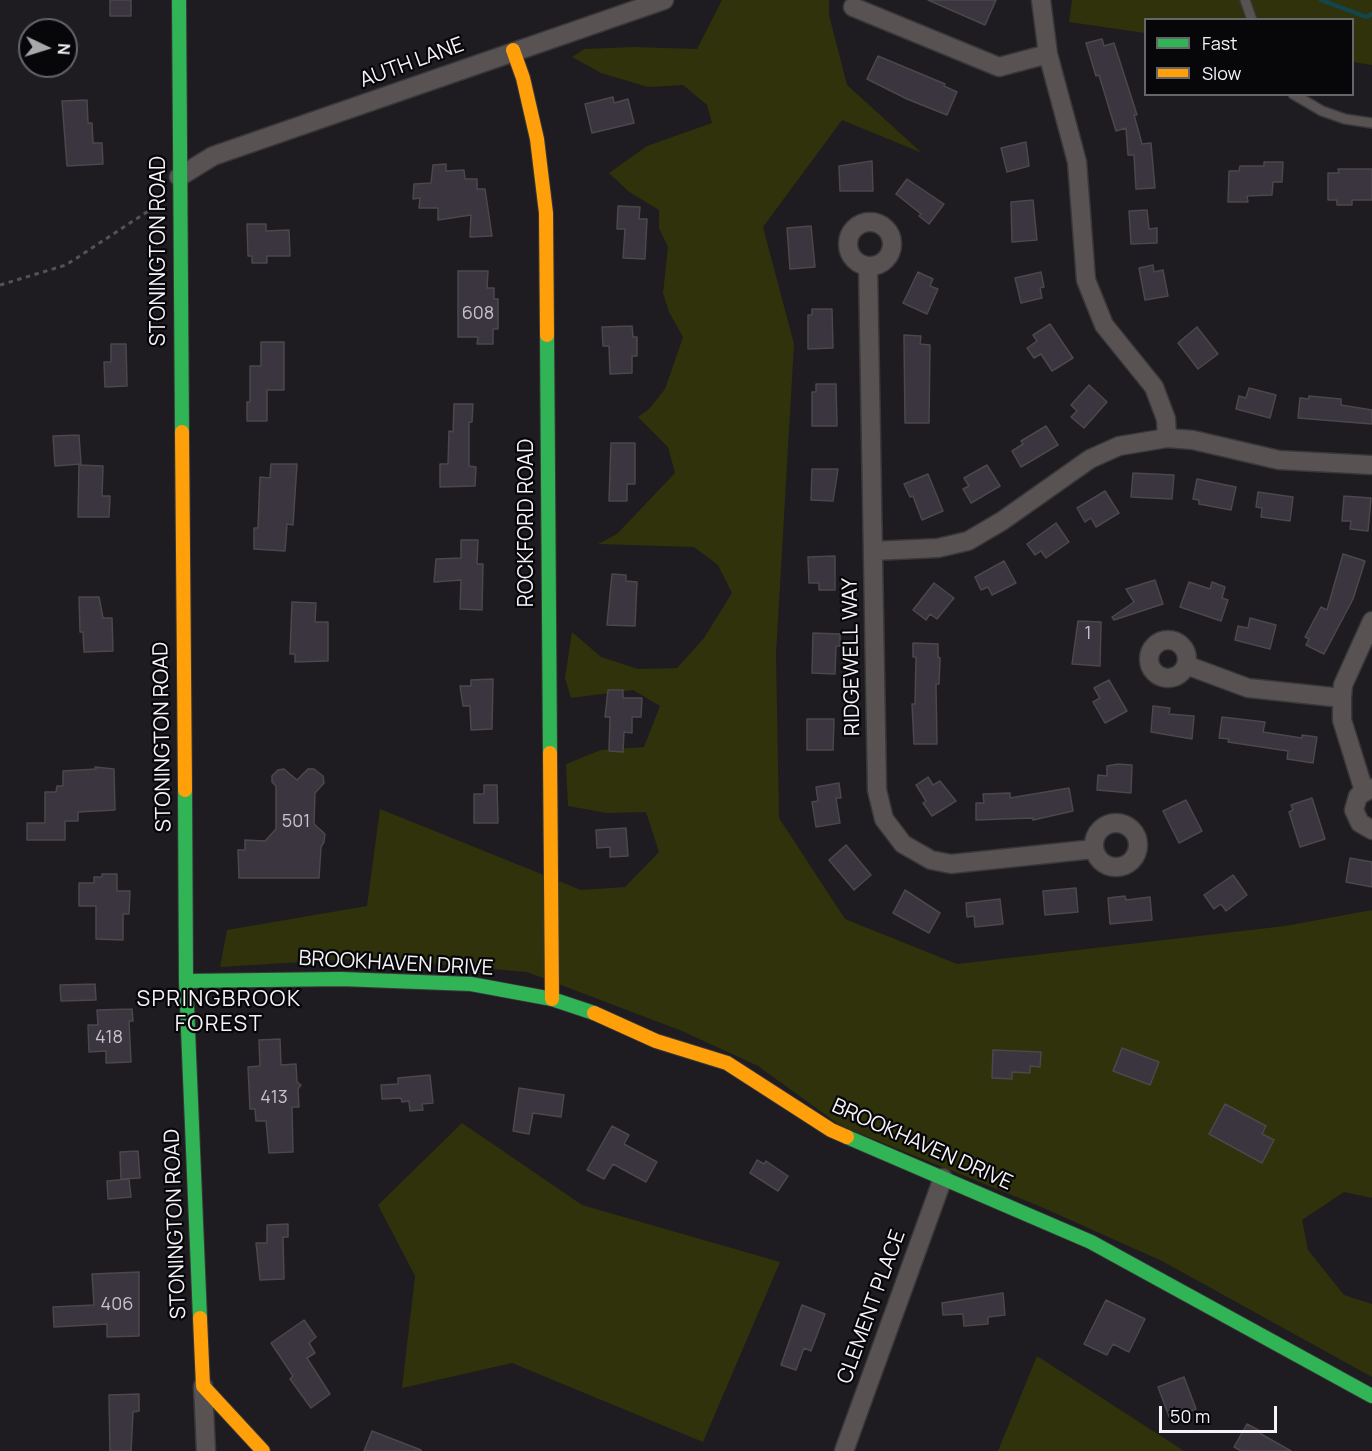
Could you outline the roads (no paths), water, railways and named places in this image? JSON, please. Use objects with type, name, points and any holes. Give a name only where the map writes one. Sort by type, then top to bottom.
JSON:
[{"type":"street","name":"STONINGTON ROAD","points":[[179,0],[186,981],[204,1386]]},
{"type":"street","name":"AUTH LANE","points":[[179,183],[213,156],[313,123],[513,50],[664,0]]},
{"type":"street","points":[[1041,0],[1048,54],[1077,162],[1086,280],[1104,325],[1154,387],[1166,419],[1167,438]]},
{"type":"street","points":[[854,7],[999,67],[1048,54]]},
{"type":"street","name":"ROCKFORD ROAD","points":[[513,50],[523,78],[537,139],[546,213],[552,999]]},
{"type":"street","name":"RIDGEWELL WAY","points":[[868,266],[877,790],[884,819],[903,844],[931,860],[951,864],[1094,849]]},
{"type":"street","points":[[873,552],[938,548],[968,541],[1002,521],[1090,459],[1119,446],[1167,438],[1192,440],[1279,460],[1372,465]]},
{"type":"street","points":[[1372,621],[1343,685],[1342,698],[1342,720],[1368,789],[1358,796],[1354,810],[1360,823],[1372,830]]},
{"type":"street","points":[[1186,665],[1248,688],[1342,698]]},
{"type":"street","name":"BROOKHAVEN DRIVE","points":[[186,981],[341,979],[471,984],[552,999],[606,1017],[656,1041],[727,1063],[831,1130],[1091,1242],[1372,1396]]},
{"type":"street","name":"CLEMENT PLACE","points":[[844,1451],[943,1178]]},
{"type":"street","points":[[204,1386],[206,1451]]},
{"type":"street","points":[[204,1386],[263,1451]]},
{"type":"lane","points":[[1245,0],[1251,18]]},
{"type":"lane","points":[[1296,96],[1322,111],[1345,119],[1372,123]]},
{"type":"waterway","points":[[1321,0],[1366,17],[1372,14]]},
{"type":"district","name":"SPRINGBROOK FOREST","points":[[219,1012]]}]
